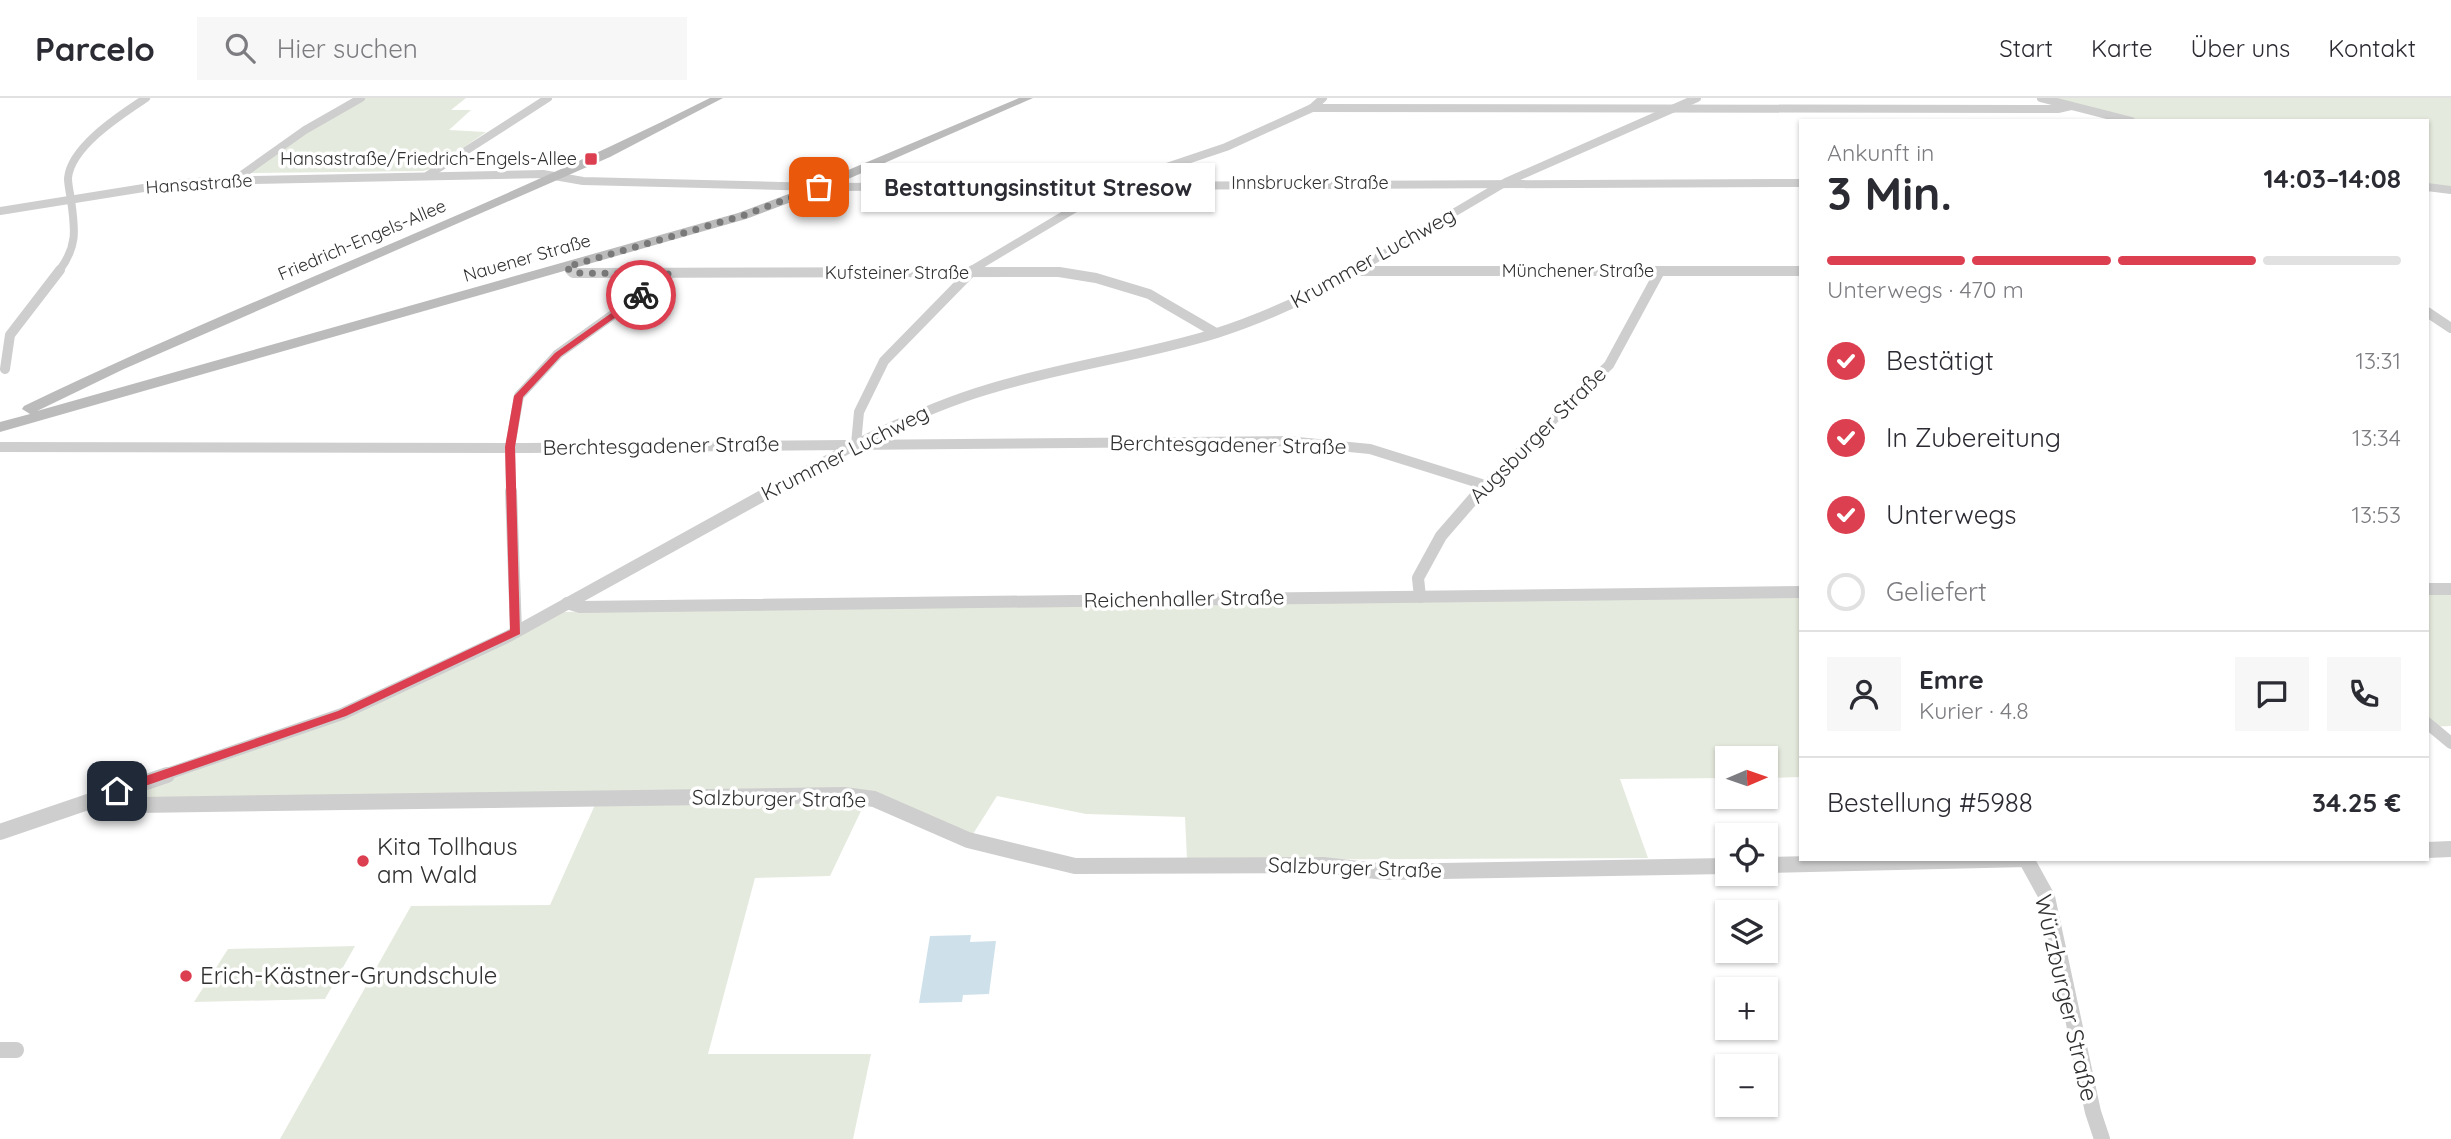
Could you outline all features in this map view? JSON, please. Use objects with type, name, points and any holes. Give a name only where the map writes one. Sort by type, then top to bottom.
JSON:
[{"type":"main road","name":"Friedrich-Engels-Allee","points":[[25,419],[26,412],[36,405],[119,366],[557,177],[718,98]]},
{"type":"main road","name":"Nauener Straße","points":[[0,428],[742,216],[819,187],[1028,98]]},
{"type":"street","points":[[5,369],[10,335],[63,266],[71,251],[76,233],[68,177],[80,153],[110,122],[146,98]]},
{"type":"street","points":[[236,180],[305,130],[360,98]]},
{"type":"street","points":[[428,176],[548,98]]},
{"type":"street","points":[[856,444],[859,412],[884,361],[969,272],[1116,184],[1226,147],[1312,108],[1323,98]]},
{"type":"street","name":"Krummer Luchweg","points":[[0,832],[342,713],[516,632],[856,444],[939,405],[991,388],[1216,333],[1279,311],[1356,271],[1506,182],[1697,98]]},
{"type":"street","points":[[2041,98],[2123,119]]},
{"type":"street","points":[[1312,108],[2059,109],[2071,106]]},
{"type":"street","name":"Hansastraße","points":[[0,211],[156,186],[236,180],[543,174],[583,181],[819,187]]},
{"type":"street","name":"Innsbrucker Straße","points":[[819,187],[1506,182],[1799,183]]},
{"type":"street","points":[[2429,187],[2451,190]]},
{"type":"street","name":"Kufsteiner Straße","points":[[566,267],[573,273],[670,274],[1059,272],[1096,278],[1149,294],[1216,333]]},
{"type":"street","name":"Münchener Straße","points":[[1356,271],[1799,271]]},
{"type":"street","name":"Augsburger Straße","points":[[1420,597],[1418,578],[1441,536],[1485,485],[1609,365],[1660,271]]},
{"type":"street","points":[[516,632],[510,447],[519,396],[558,355],[670,274]]},
{"type":"street","points":[[2429,313],[2451,328]]},
{"type":"street","name":"Berchtesgadener Straße","points":[[0,447],[510,447],[1287,441],[1370,449],[1485,485]]},
{"type":"street","points":[[2429,589],[2451,589]]},
{"type":"street","name":"Reichenhaller Straße","points":[[567,603],[580,607],[1799,592]]},
{"type":"street","points":[[2429,725],[2451,743]]},
{"type":"street","name":"Salzburger Straße","points":[[117,791],[138,805],[844,795],[874,799],[968,840],[1076,866],[1323,865],[1385,872],[1715,866]]},
{"type":"street","points":[[2429,850],[2451,849]]},
{"type":"street","points":[[1778,865],[1940,861]]},
{"type":"street","name":"Würzburger Straße","points":[[2028,861],[2047,897],[2093,1112],[2102,1139]]},
{"type":"shaded area","points":[[365,98],[466,98],[451,110],[471,110],[449,130],[486,132],[434,168],[423,171],[249,173],[309,130]]},
{"type":"shaded area","points":[[2041,98],[2451,98],[2451,190],[2429,187],[2429,119],[2123,119]]},
{"type":"shaded area","points":[[2429,589],[2451,589],[2451,726],[2429,727]]},
{"type":"shaded area","points":[[1650,592],[1799,592],[1799,777],[1778,778],[1778,746],[1715,746],[1715,778],[1620,779],[1648,858],[1187,860],[1185,817],[1086,814],[997,796],[973,834],[870,792],[830,876],[755,878],[708,1054],[871,1054],[853,1139],[280,1139],[411,906],[550,905],[599,796],[140,802],[126,790],[346,717],[562,612]]},
{"type":"shaded area","points":[[355,946],[325,999],[194,1002],[228,949]]},
{"type":"water","points":[[971,935],[970,942],[996,941],[989,994],[963,995],[962,1002],[919,1003],[930,936]]},
{"type":"way so far","points":[[641,295],[670,274],[573,273],[566,267],[742,216],[819,187]]},
{"type":"place","name":"Hansastraße/Friedrich-Engels-Allee","points":[[591,159]]},
{"type":"place","name":"Bestattungsinstitut Stresow","points":[[819,187]]},
{"type":"place","name":"Kita Tollhaus am Wald","points":[[363,861]]},
{"type":"place","name":"Erich-Kästner-Grundschule","points":[[186,976]]},
{"type":"route","points":[[117,791],[342,713],[516,632],[510,447],[519,396],[558,355],[641,295]]}]
